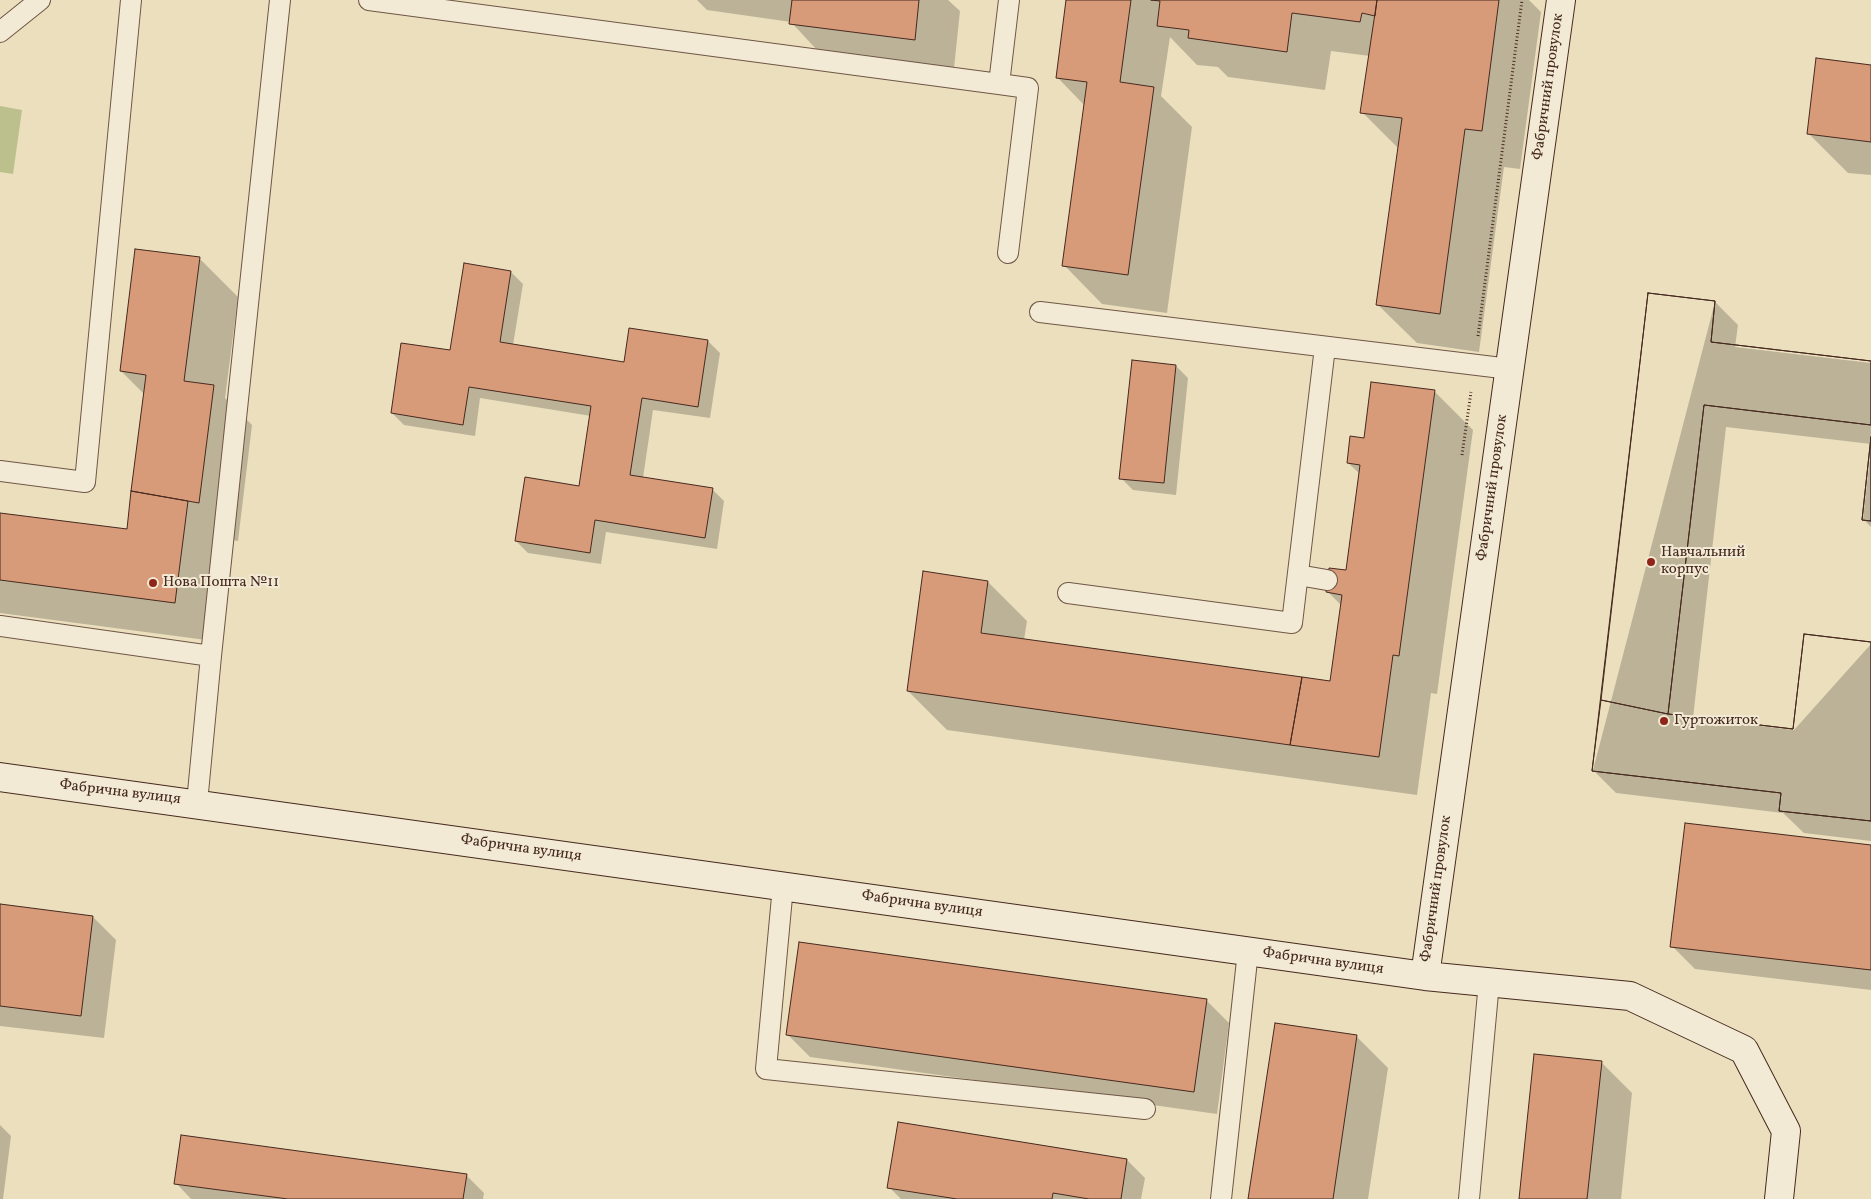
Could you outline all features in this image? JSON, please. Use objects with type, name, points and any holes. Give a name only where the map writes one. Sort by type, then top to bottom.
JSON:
[{"type":"street","name":"Фабричний провулок","points":[[1425,976],[1562,0]]},
{"type":"street","name":"Фабрична вулиця","points":[[0,778],[197,803],[1425,976],[1630,996],[1744,1050],[1786,1131],[1779,1199]]},
{"type":"lane","points":[[0,32],[40,0]]},
{"type":"lane","points":[[0,471],[85,482],[130,0]]},
{"type":"lane","points":[[197,803],[280,0]]},
{"type":"lane","points":[[369,0],[1028,88],[1008,253]]},
{"type":"lane","points":[[999,84],[1009,0]]},
{"type":"lane","points":[[1040,312],[1510,369]]},
{"type":"lane","points":[[1068,593],[1292,623],[1325,347]]},
{"type":"lane","points":[[1298,575],[1327,580]]},
{"type":"lane","points":[[0,626],[211,656]]},
{"type":"lane","points":[[783,886],[766,1069],[1144,1109]]},
{"type":"lane","points":[[1221,1199],[1248,951]]},
{"type":"lane","points":[[1469,1199],[1489,982]]},
{"type":"green space","points":[[0,106],[22,110],[13,174],[0,172]]},
{"type":"building","points":[[792,0],[919,0],[915,40],[789,24]]},
{"type":"building","points":[[1066,0],[1131,0],[1120,82],[1154,87],[1128,275],[1062,266],[1087,82],[1056,78]]},
{"type":"building","points":[[1151,0],[1377,0],[1375,16],[1362,13],[1360,22],[1292,13],[1287,52],[1188,38],[1189,30],[1157,26],[1160,1]]},
{"type":"building","points":[[1377,0],[1499,0],[1482,131],[1465,129],[1440,314],[1376,305],[1402,118],[1360,113]]},
{"type":"building","points":[[1816,58],[1871,65],[1871,142],[1807,134]]},
{"type":"building","points":[[135,249],[200,257],[184,381],[214,385],[199,503],[131,491],[146,375],[120,371]]},
{"type":"building","points":[[464,263],[511,271],[500,342],[624,362],[629,328],[708,340],[698,407],[642,398],[630,475],[713,488],[705,538],[595,520],[590,553],[515,541],[525,477],[579,486],[591,406],[469,387],[463,425],[391,413],[401,343],[450,350]]},
{"type":"building","points":[[1648,293],[1715,301],[1711,342],[1871,361],[1871,425],[1704,405],[1668,714],[1793,729],[1804,634],[1871,642],[1871,821],[1779,811],[1781,793],[1592,771]]},
{"type":"building","name":"Навчальний корпус","points":[[1648,293],[1715,301],[1711,342],[1871,361],[1871,425],[1704,405],[1668,714],[1601,700]]},
{"type":"building","points":[[1132,360],[1176,365],[1164,483],[1119,479]]},
{"type":"building","points":[[1371,382],[1435,390],[1399,656],[1393,655],[1379,757],[1290,745],[1302,677],[1330,681],[1342,595],[1326,592],[1329,568],[1346,570],[1360,465],[1347,463],[1350,436],[1364,438]]},
{"type":"building","points":[[1871,437],[1871,521],[1862,520]]},
{"type":"building","points":[[1871,437],[1871,521],[1862,520]]},
{"type":"building","points":[[131,491],[188,501],[175,603],[0,580],[0,513],[127,529]]},
{"type":"building","points":[[923,571],[988,581],[981,633],[1302,677],[1290,745],[907,691]]},
{"type":"building","name":"Гуртожиток","points":[[1804,634],[1871,642],[1871,821],[1779,811],[1781,793],[1592,771],[1601,700],[1668,714],[1793,729]]},
{"type":"building","points":[[1685,823],[1871,845],[1871,970],[1670,947]]},
{"type":"building","points":[[0,904],[93,916],[81,1016],[0,1006]]},
{"type":"building","points":[[799,942],[1207,999],[1194,1092],[786,1035]]},
{"type":"building","points":[[1275,1023],[1357,1035],[1333,1199],[1248,1199]]},
{"type":"building","points":[[1534,1054],[1602,1061],[1587,1199],[1519,1199]]},
{"type":"building","points":[[898,1122],[1127,1159],[1121,1199],[1089,1199],[1053,1193],[1052,1199],[957,1199],[887,1188]]},
{"type":"building","points":[[181,1135],[467,1174],[463,1199],[288,1199],[174,1184]]},
{"type":"place","name":"Навчальний корпус","points":[[1651,562]]},
{"type":"place","name":"Нова Пошта №11","points":[[153,583]]},
{"type":"place","name":"Гуртожиток","points":[[1664,721]]}]
